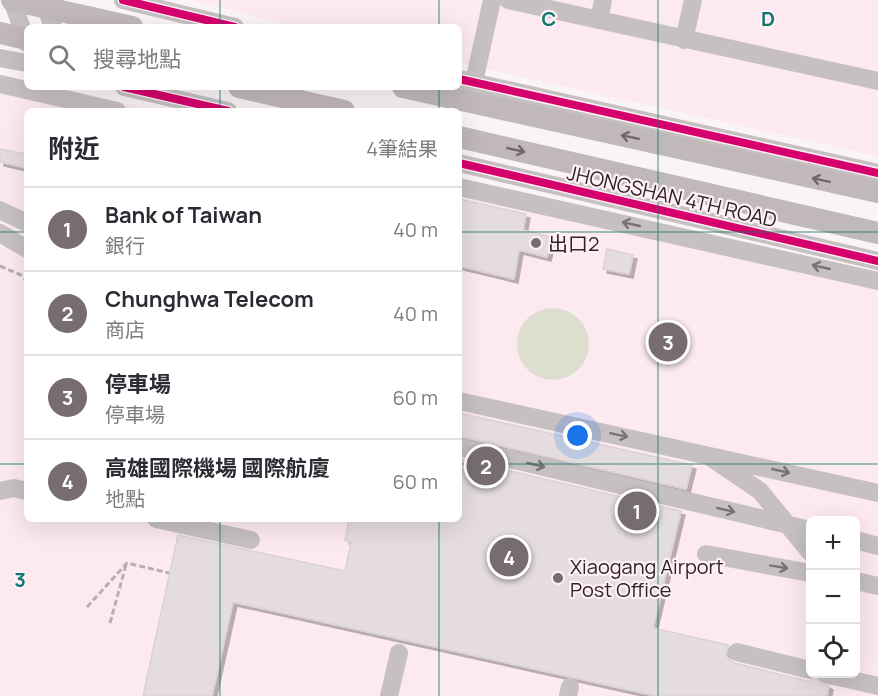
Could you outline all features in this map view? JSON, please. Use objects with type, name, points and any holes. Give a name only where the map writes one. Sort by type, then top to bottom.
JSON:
[{"type":"main road","points":[[12,0],[48,12],[115,24]]},
{"type":"main road","points":[[0,33],[24,39]]},
{"type":"main road","points":[[252,90],[331,108]]},
{"type":"main road","points":[[417,90],[878,192]]},
{"type":"main road","name":"JHONGSHAN 4TH ROAD","points":[[462,138],[878,233]]},
{"type":"street","points":[[12,0],[24,34]]},
{"type":"street","points":[[123,0],[223,24]]},
{"type":"street","points":[[492,0],[467,81],[878,173]]},
{"type":"street","points":[[508,0],[878,81]]},
{"type":"street","points":[[599,20],[603,0]]},
{"type":"street","points":[[684,40],[693,0]]},
{"type":"street","points":[[0,58],[24,62]]},
{"type":"street","points":[[0,84],[24,90]]},
{"type":"street","points":[[25,90],[102,108]]},
{"type":"street","points":[[75,90],[82,104]]},
{"type":"street","points":[[137,90],[215,108]]},
{"type":"street","name":"JHONGSHAN 4TH ROAD","points":[[462,164],[878,261]]},
{"type":"street","points":[[462,189],[878,280]]},
{"type":"street","points":[[0,210],[24,222]]},
{"type":"street","points":[[0,233],[24,247]]},
{"type":"street","points":[[0,248],[24,253]]},
{"type":"street","points":[[462,402],[878,493]]},
{"type":"street","points":[[462,448],[806,529]]},
{"type":"street","points":[[704,453],[760,491],[806,547]]},
{"type":"street","points":[[0,491],[14,488],[24,490]]},
{"type":"street","points":[[170,522],[251,540]]},
{"type":"street","points":[[860,541],[878,546]]},
{"type":"street","points":[[706,554],[806,572]]},
{"type":"street","points":[[860,582],[878,586]]},
{"type":"street","points":[[736,652],[806,669]]},
{"type":"street","points":[[389,696],[399,653]]},
{"type":"street","points":[[843,678],[878,686]]},
{"type":"path","points":[[0,266],[24,278]]},
{"type":"path","points":[[127,563],[169,573]]},
{"type":"path","points":[[87,607],[127,563]]},
{"type":"path","points":[[110,623],[127,563]]},
{"type":"shaded area","points":[[190,0],[878,0],[878,156],[462,64],[462,24],[288,24]]},
{"type":"shaded area","points":[[0,74],[24,80],[24,90],[68,90],[145,108],[24,108],[24,522],[462,522],[462,182],[878,274],[878,696],[0,696]]},
{"type":"green space","points":[[553,308],[573,314],[583,324],[589,344],[583,364],[573,374],[553,380],[533,374],[523,364],[517,344],[523,324],[533,314]]},
{"type":"building","points":[[0,149],[24,153],[24,167],[0,162]]},
{"type":"building","points":[[462,200],[526,214],[523,230],[552,237],[547,257],[519,250],[514,279],[462,267]]},
{"type":"building","points":[[607,249],[633,255],[629,274],[603,269]]},
{"type":"building","points":[[462,414],[692,465],[686,489],[462,437]]},
{"type":"building","points":[[462,460],[681,511],[653,628],[728,645],[726,656],[734,663],[807,681],[816,679],[829,686],[827,696],[656,696],[233,602],[212,696],[143,696],[178,535],[345,571],[351,542],[345,540],[348,522],[462,522]]},
{"type":"cycle path","points":[[123,0],[223,24]]},
{"type":"cycle path","points":[[462,80],[878,173]]},
{"type":"cycle path","points":[[137,90],[215,108]]},
{"type":"cycle path","points":[[462,164],[878,261]]},
{"type":"place","name":"出口2","points":[[536,243]]},
{"type":"place","name":"停車場","points":[[668,342]]},
{"type":"place","name":"Chunghwa Telecom","points":[[486,466]]},
{"type":"place","name":"Bank of Taiwan","points":[[637,511]]},
{"type":"place","name":"高雄國際機場 國際航廈","points":[[509,557]]},
{"type":"place","name":"Xiaogang Airport Post Office","points":[[558,578]]}]
